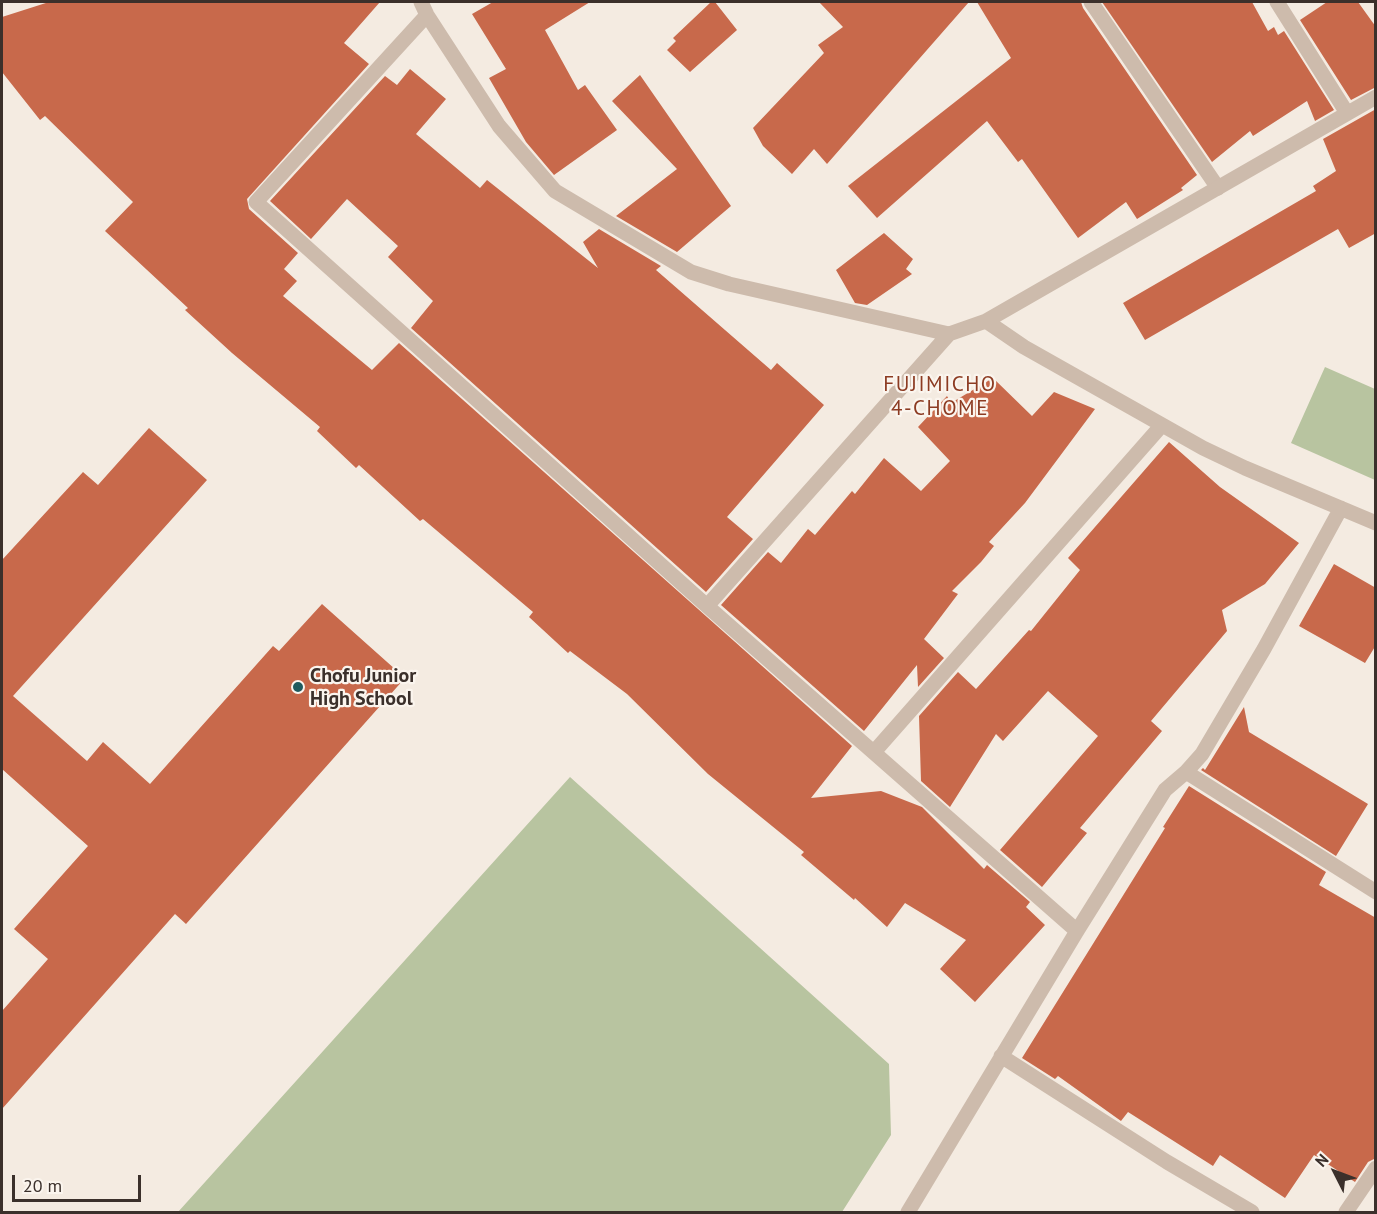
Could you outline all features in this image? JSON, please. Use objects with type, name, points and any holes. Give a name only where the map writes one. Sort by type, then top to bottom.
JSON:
[{"type":"street","points":[[1091,2],[1218,188]]},
{"type":"street","points":[[1277,2],[1347,113]]},
{"type":"street","points":[[949,334],[729,284],[691,272],[555,191],[499,126],[424,8],[256,202],[707,606],[1077,931]]},
{"type":"street","points":[[707,606],[949,334],[986,321],[1376,97]]},
{"type":"street","points":[[986,321],[1024,347],[1162,425],[1245,468],[1376,523]]},
{"type":"street","points":[[874,752],[1162,425]]},
{"type":"street","points":[[908,1212],[1077,931],[1166,790],[1202,754],[1258,659],[1341,508]]},
{"type":"street","points":[[1186,772],[1376,892]]},
{"type":"street","points":[[1001,1056],[1167,1162],[1252,1212]]},
{"type":"street","points":[[1346,1212],[1376,1168]]},
{"type":"green space","points":[[1325,367],[1375,389],[1375,480],[1291,443]]},
{"type":"green space","points":[[570,777],[889,1064],[891,1135],[842,1212],[178,1212]]},
{"type":"building","points":[[49,2],[380,2],[344,43],[369,64],[247,199],[249,209],[298,253],[284,269],[297,281],[283,296],[372,370],[399,343],[852,746],[811,798],[881,791],[922,807],[984,869],[987,865],[1030,902],[1026,907],[1045,925],[975,1002],[940,969],[966,940],[905,903],[887,927],[855,898],[854,900],[801,855],[804,852],[708,774],[627,694],[570,651],[568,653],[529,617],[533,612],[423,519],[420,521],[359,465],[356,468],[317,431],[320,427],[232,353],[185,310],[188,308],[105,231],[133,202],[45,116],[40,120],[2,72],[2,17]]},
{"type":"building","points":[[493,2],[590,2],[545,30],[578,90],[585,85],[617,130],[554,175],[526,142],[489,78],[506,69],[472,14]]},
{"type":"building","points":[[711,2],[715,2],[737,30],[690,72],[667,50],[676,41],[673,38]]},
{"type":"building","points":[[819,2],[969,2],[827,164],[814,149],[792,174],[763,146],[753,128],[824,53],[818,45],[843,27]]},
{"type":"building","points":[[977,2],[1081,2],[1197,175],[1181,188],[1183,190],[1137,219],[1126,202],[1078,238],[1022,159],[1018,162],[987,121],[877,218],[848,186],[1011,58]]},
{"type":"building","points":[[1102,2],[1252,2],[1268,31],[1274,27],[1278,35],[1284,31],[1334,110],[1315,121],[1307,101],[1253,136],[1250,131],[1212,162]]},
{"type":"building","points":[[1327,2],[1358,2],[1376,27],[1376,87],[1351,100],[1300,20]]},
{"type":"building","points":[[410,69],[446,99],[416,134],[480,188],[487,180],[598,268],[583,242],[599,229],[661,266],[656,270],[771,370],[777,363],[824,405],[727,517],[753,539],[706,592],[411,328],[433,301],[388,257],[398,246],[347,199],[311,239],[270,201],[385,76],[397,85]]},
{"type":"building","points":[[640,75],[731,206],[677,252],[616,216],[677,169],[612,101]]},
{"type":"building","points":[[1376,109],[1376,233],[1349,248],[1338,229],[1145,340],[1123,303],[1316,191],[1313,186],[1336,171],[1323,139]]},
{"type":"building","points":[[884,233],[913,259],[906,269],[912,274],[867,305],[855,303],[836,270]]},
{"type":"building","points":[[993,378],[1032,416],[1054,392],[1095,409],[1025,503],[989,542],[994,546],[952,591],[958,594],[924,639],[944,658],[918,687],[917,665],[864,731],[721,605],[768,552],[781,563],[808,529],[815,535],[852,491],[855,494],[884,458],[921,491],[950,461],[918,427],[947,396],[951,403]]},
{"type":"building","points":[[149,428],[207,480],[13,696],[87,761],[103,742],[150,784],[273,646],[279,651],[322,604],[405,678],[186,924],[175,914],[2,1109],[2,1011],[48,959],[14,929],[88,846],[2,769],[2,560],[83,472],[98,485]]},
{"type":"building","points":[[1169,442],[1220,487],[1299,543],[1265,584],[1222,610],[1227,631],[1151,721],[1162,731],[1080,828],[1087,833],[1042,887],[1000,850],[1098,736],[1048,691],[1003,741],[996,734],[950,807],[921,781],[919,716],[958,672],[976,689],[1029,630],[1031,631],[1080,570],[1068,558]]},
{"type":"building","points":[[1334,564],[1376,588],[1376,645],[1365,663],[1299,626]]},
{"type":"building","points":[[1244,707],[1249,732],[1368,804],[1336,856],[1201,770],[1203,768],[1205,770]]},
{"type":"building","points":[[1189,786],[1326,872],[1319,885],[1376,918],[1376,1158],[1368,1162],[1355,1182],[1314,1155],[1285,1198],[1220,1155],[1213,1166],[1128,1112],[1121,1121],[1058,1076],[1055,1079],[1022,1058]]},
{"type":"place","name":"Chofu Junior High School","points":[[298,687]]},
{"type":"district","name":"FUJIMICHO 4-CHOME","points":[[940,397]]}]
